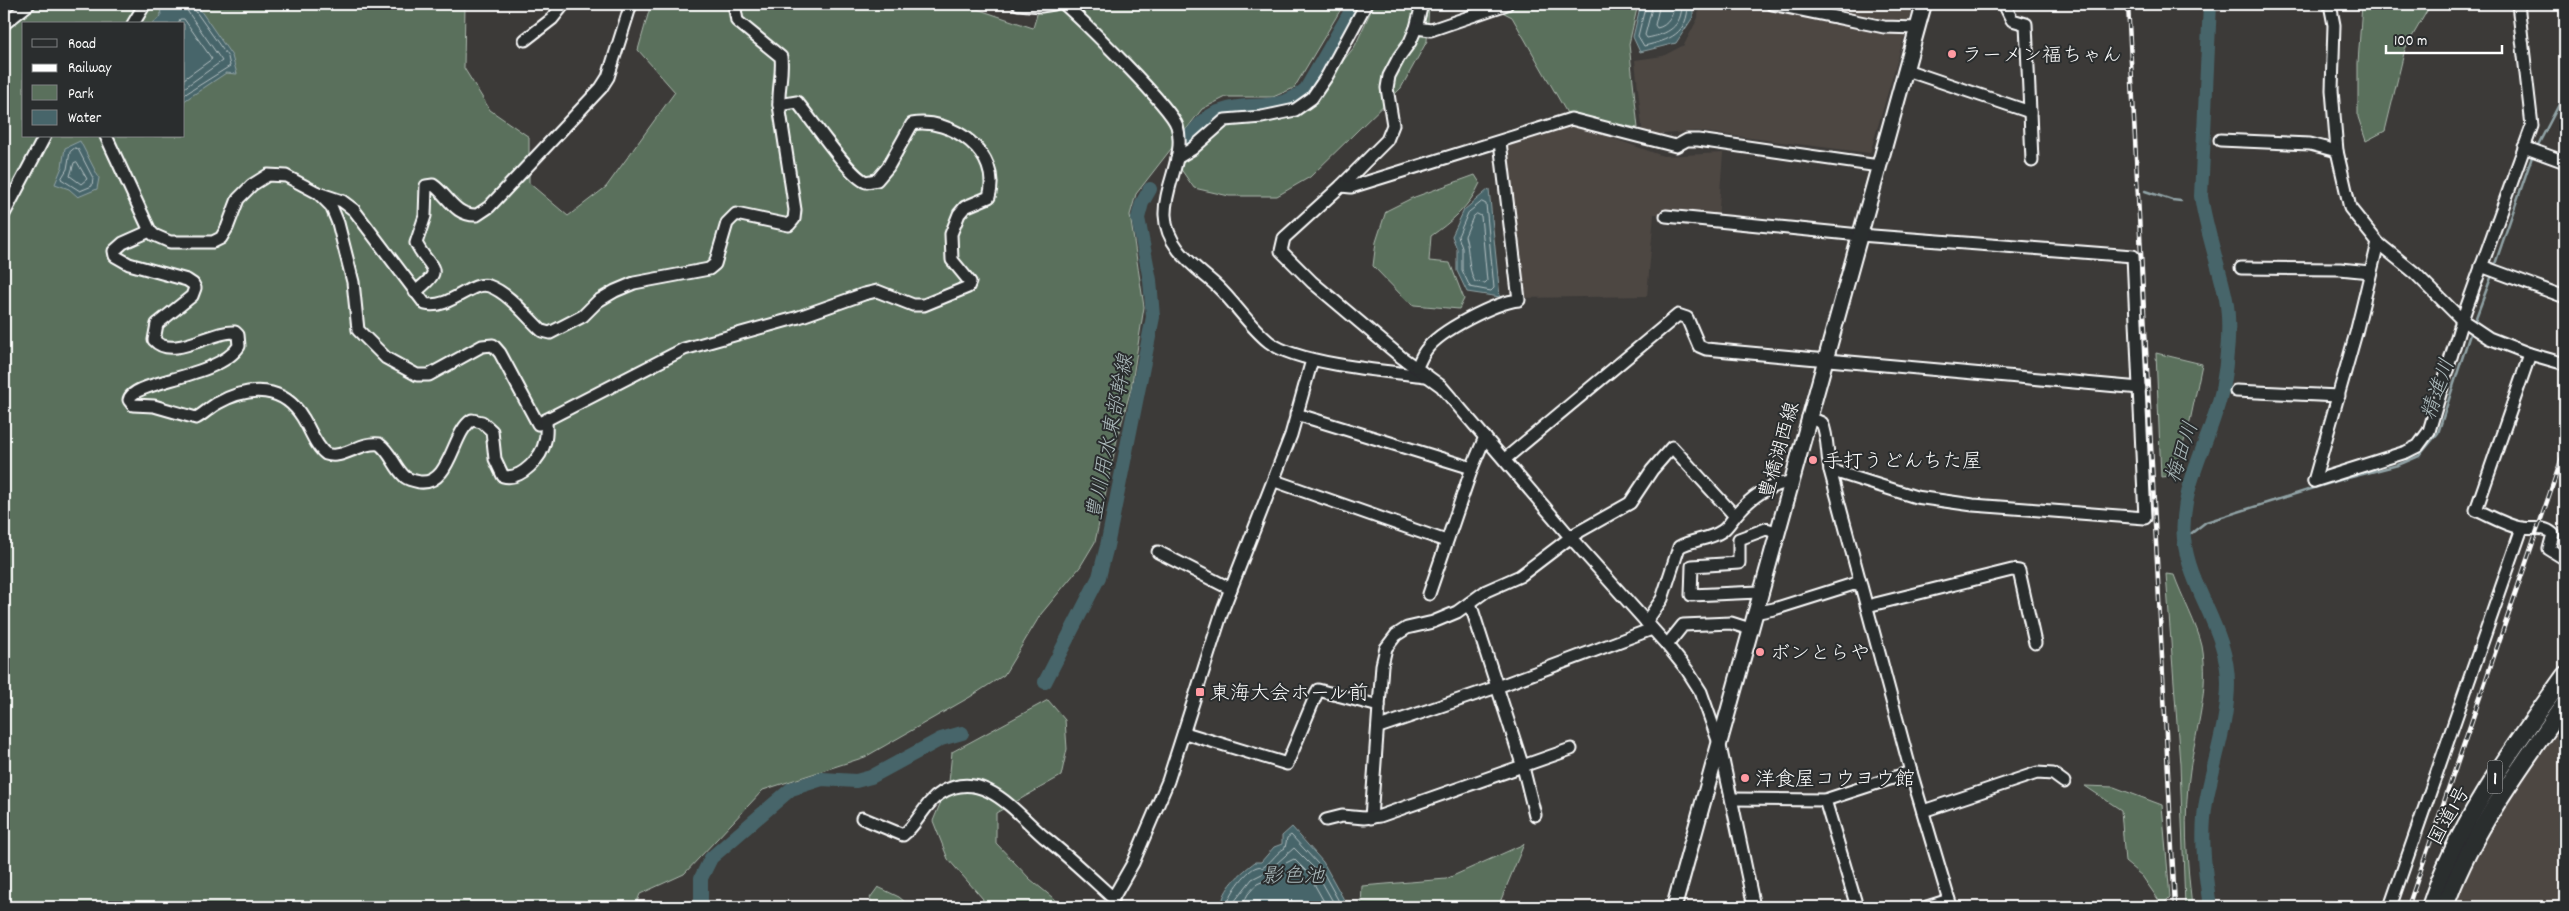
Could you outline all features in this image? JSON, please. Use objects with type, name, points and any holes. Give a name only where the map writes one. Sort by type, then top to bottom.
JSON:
[{"type":"highway","name":"国道1号","points":[[2430,907],[2446,863],[2477,805],[2517,742],[2565,675]]},
{"type":"highway","name":"国道1号","points":[[2445,907],[2454,880],[2491,814],[2565,703]]},
{"type":"main road","name":"豊橋湖西線","points":[[1674,907],[1720,746],[1776,532],[1924,4]]},
{"type":"street","points":[[4,24],[29,4]]},
{"type":"street","points":[[135,22],[145,4]]},
{"type":"street","points":[[525,40],[552,19],[564,4]]},
{"type":"street","points":[[414,292],[432,279],[434,275],[434,269],[416,244],[425,216],[426,186],[433,185],[439,189],[453,207],[463,212],[477,215],[489,207],[602,88],[608,77],[631,4]]},
{"type":"street","points":[[107,138],[150,231],[170,242],[213,242],[221,238],[227,228],[238,199],[252,185],[268,175],[286,176],[318,193],[342,201],[354,210],[424,304],[436,306],[480,286],[490,286],[502,294],[542,331],[550,333],[572,323],[598,302],[621,288],[634,283],[709,269],[715,264],[727,223],[736,214],[789,225],[794,219],[792,184],[779,105],[778,88],[782,68],[781,57],[737,21],[735,9],[738,4]]},
{"type":"street","points":[[1018,4],[1041,6],[1054,4]]},
{"type":"street","points":[[1064,4],[1084,22],[1169,113],[1177,126],[1177,158],[1170,180],[1165,216],[1170,235],[1186,260],[1218,287],[1270,343],[1312,360],[1427,376]]},
{"type":"street","points":[[1177,158],[1192,149],[1225,120],[1262,117],[1294,110],[1312,98],[1327,76],[1366,4]]},
{"type":"street","points":[[1422,4],[1416,28],[1389,76],[1387,88],[1393,125],[1387,140],[1341,186],[1284,238],[1281,251],[1312,282],[1401,357],[1441,386],[1571,538],[1668,645],[1701,692],[1720,746],[1754,907]]},
{"type":"street","points":[[1416,28],[1431,30],[1507,4]]},
{"type":"street","points":[[1772,4],[1884,27],[1917,28]]},
{"type":"street","points":[[2004,4],[2012,20],[2026,24],[2032,161]]},
{"type":"street","points":[[2330,4],[2334,25],[2332,90],[2337,150],[2350,208],[2378,244],[2415,273],[2464,322],[2482,334],[2530,354],[2565,364]]},
{"type":"street","points":[[2378,244],[2339,396],[2314,481],[2406,452],[2418,446],[2429,431],[2464,322],[2532,126],[2518,4]]},
{"type":"street","points":[[1906,70],[2030,112]]},
{"type":"street","points":[[318,193],[331,206],[338,222],[353,282],[358,330],[367,340],[397,365],[422,376],[436,373],[482,346],[492,346],[500,353],[537,424],[684,349],[799,317],[877,291],[913,305],[924,306],[968,287],[970,282],[950,255],[951,234],[959,214],[965,207],[989,197],[991,178],[986,161],[967,139],[942,125],[921,122],[912,124],[888,167],[877,180],[866,182],[855,173],[820,133],[797,102],[779,105]]},
{"type":"street","points":[[1341,186],[1351,187],[1571,119],[1676,146],[1687,140],[1698,140],[1879,166]]},
{"type":"street","points":[[4,214],[44,138]]},
{"type":"street","points":[[2220,140],[2310,144],[2337,150]]},
{"type":"street","points":[[1417,367],[1426,349],[1438,338],[1488,308],[1519,300],[1500,142]]},
{"type":"street","points":[[2525,148],[2565,162]]},
{"type":"street","points":[[1666,216],[1860,235],[2133,256],[2145,518],[1964,504],[1916,497],[1830,470]]},
{"type":"street","points":[[150,231],[123,243],[114,251],[115,256],[130,264],[187,280],[195,288],[192,296],[157,324],[154,340],[162,346],[172,347],[199,342],[227,331],[235,332],[240,339],[239,346],[225,360],[210,369],[145,386],[133,392],[129,400],[133,405],[154,406],[193,418],[232,397],[258,392],[277,393],[288,399],[299,411],[326,454],[336,455],[370,444],[378,444],[386,450],[406,478],[423,482],[432,480],[437,476],[472,420],[482,422],[492,431],[495,459],[503,476],[512,477],[533,463],[541,452],[545,442],[546,420]]},
{"type":"street","points":[[2483,267],[2565,297]]},
{"type":"street","points":[[2241,268],[2340,269],[2370,272]]},
{"type":"street","points":[[1505,459],[1678,315],[1687,318],[1700,346],[1706,349],[2140,388]]},
{"type":"street","points":[[2530,354],[2476,510],[2522,528],[2533,526],[2548,530],[2553,534],[2549,549],[2565,559]]},
{"type":"street","points":[[862,818],[903,835],[912,828],[939,793],[956,786],[970,786],[988,791],[1010,803],[1113,898],[1133,864],[1155,815],[1185,733],[1196,690],[1231,589],[1275,481],[1312,360]]},
{"type":"street","points":[[2236,391],[2339,396]]},
{"type":"street","points":[[1296,414],[1472,468]]},
{"type":"street","points":[[1808,417],[1822,423],[1825,429],[1825,447],[1830,470],[1911,772],[1950,904],[1927,907]]},
{"type":"street","points":[[1429,594],[1446,541],[1485,436]]},
{"type":"street","points":[[1371,818],[1379,706],[1386,648],[1396,635],[1408,628],[1433,622],[1470,603],[1486,591],[1520,576],[1575,534],[1630,503],[1652,470],[1672,446],[1735,516]]},
{"type":"street","points":[[1275,481],[1446,541]]},
{"type":"street","points":[[1379,727],[1497,687],[1649,625],[1662,599],[1679,547],[1684,543],[1703,540],[1724,530],[1749,501],[1780,483],[1790,482]]},
{"type":"street","points":[[2390,907],[2522,528]]},
{"type":"street","points":[[1760,592],[1691,595],[1692,566],[1739,563],[1739,539],[1766,529],[1776,532]]},
{"type":"street","points":[[1158,552],[1231,589]]},
{"type":"street","points":[[1867,606],[2012,570],[2019,571],[2035,643]]},
{"type":"street","points":[[1754,613],[1774,609],[1860,582]]},
{"type":"street","points":[[1470,603],[1523,767],[1535,815]]},
{"type":"street","points":[[1668,645],[1683,626],[1731,623],[1750,629]]},
{"type":"street","points":[[1185,733],[1286,764],[1318,690],[1379,706]]},
{"type":"street","points":[[1326,820],[1342,816],[1371,818],[1572,749]]},
{"type":"street","points":[[1732,800],[1825,800],[1911,772]]},
{"type":"street","points":[[1923,811],[2037,774],[2053,774],[2064,782]]},
{"type":"street","points":[[1825,800],[1857,907]]},
{"type":"shaded area","points":[[1699,4],[1914,4],[1870,153],[1695,131],[1643,136],[1635,60],[1663,56],[1684,45],[1698,18]]},
{"type":"shaded area","points":[[1572,124],[1663,156],[1723,153],[1718,220],[1654,214],[1647,296],[1520,298],[1504,147]]},
{"type":"shaded area","points":[[2565,715],[2565,907],[2451,907],[2461,880],[2509,795]]},
{"type":"green space","points":[[4,4],[465,4],[464,68],[490,110],[529,137],[529,183],[568,216],[606,187],[675,92],[638,50],[651,4],[962,4],[1033,28],[1040,4],[1344,4],[1294,88],[1273,97],[1226,97],[1202,109],[1136,194],[1130,215],[1144,307],[1131,389],[1118,435],[1095,542],[1080,567],[1041,614],[1004,675],[970,697],[865,757],[763,790],[684,874],[640,894],[635,907],[4,907]]},
{"type":"green space","points":[[1374,4],[1429,4],[1427,41],[1401,88],[1310,177],[1277,196],[1229,196],[1194,188],[1180,168],[1186,148],[1228,114],[1267,121],[1304,110],[1355,46]]},
{"type":"green space","points":[[1487,4],[1638,4],[1629,44],[1638,128],[1568,115],[1512,17]]},
{"type":"green space","points":[[2362,4],[2431,4],[2405,49],[2385,131],[2366,141],[2358,117],[2358,63]]},
{"type":"green space","points":[[1475,175],[1480,183],[1471,199],[1453,219],[1431,236],[1429,261],[1450,263],[1464,299],[1459,309],[1414,305],[1406,300],[1373,266],[1376,242],[1386,211],[1412,198]]},
{"type":"green space","points":[[2156,353],[2202,364],[2189,426],[2173,476],[2161,477]]},
{"type":"green space","points":[[2166,574],[2174,575],[2200,638],[2204,662],[2203,693],[2190,770],[2186,822],[2192,907],[2185,907],[2180,764]]},
{"type":"green space","points":[[1048,700],[1065,720],[1067,749],[1061,776],[996,813],[996,843],[1030,879],[1064,907],[980,907],[983,899],[948,859],[933,821],[949,782],[952,752]]},
{"type":"green space","points":[[2085,786],[2114,787],[2162,805],[2170,897],[2162,905],[2142,876],[2125,862],[2121,810]]},
{"type":"green space","points":[[1524,844],[1498,907],[1361,907],[1362,886],[1446,879]]},
{"type":"green space","points":[[878,887],[899,897],[911,907],[875,907],[870,898]]},
{"type":"water","points":[[160,4],[196,4],[232,56],[237,74],[226,73],[185,100],[185,22],[154,22],[161,16]]},
{"type":"water","points":[[1644,4],[1693,4],[1693,17],[1676,43],[1640,52],[1633,37],[1640,7]]},
{"type":"water","points":[[80,141],[99,178],[97,189],[78,197],[69,189],[55,184],[62,167],[65,148]]},
{"type":"water","points":[[1489,189],[1500,297],[1467,292],[1457,271],[1457,249],[1452,236],[1464,210]]},
{"type":"water","name":"影色池","points":[[1292,827],[1323,862],[1348,907],[1222,907],[1225,894],[1233,882],[1255,862],[1261,862],[1274,847],[1282,844],[1282,836]]},
{"type":"waterway","name":"豊川用水東部幹線","points":[[1189,137],[1205,119],[1213,114],[1230,108],[1284,102],[1306,89],[1355,4]]},
{"type":"waterway","name":"梅田川","points":[[2210,4],[2201,196],[2226,299],[2228,344],[2222,390],[2217,409],[2186,501],[2184,539],[2193,576],[2222,646],[2228,683],[2226,713],[2204,815],[2204,855],[2210,907]]},
{"type":"waterway","name":"精進川","points":[[2537,147],[2565,93]]},
{"type":"waterway","name":"精進川","points":[[2494,267],[2533,154]]},
{"type":"waterway","name":"豊川用水東部幹線","points":[[1045,682],[1099,577],[1107,546],[1153,317],[1150,280],[1138,218],[1142,203],[1150,189]]},
{"type":"waterway","points":[[2145,191],[2181,201]]},
{"type":"waterway","name":"精進川","points":[[2474,323],[2492,275]]},
{"type":"waterway","name":"精進川","points":[[2184,539],[2206,522],[2340,480],[2398,465],[2419,456],[2438,433],[2471,331]]},
{"type":"waterway","name":"豊川用水東部幹線","points":[[701,907],[701,878],[711,858],[791,789],[822,779],[856,781],[871,777],[941,739],[962,733]]},
{"type":"railway","points":[[2128,4],[2175,907]]},
{"type":"railway","points":[[2408,907],[2565,449]]},
{"type":"place","name":"ラーメン福ちゃん","points":[[1952,54]]},
{"type":"place","name":"手打うどんちた屋","points":[[1813,460]]},
{"type":"place","name":"ボンとらや","points":[[1760,652]]},
{"type":"place","name":"東海大会ホール前","points":[[1200,692]]},
{"type":"place","name":"洋食屋コウヨウ館","points":[[1745,778]]}]
